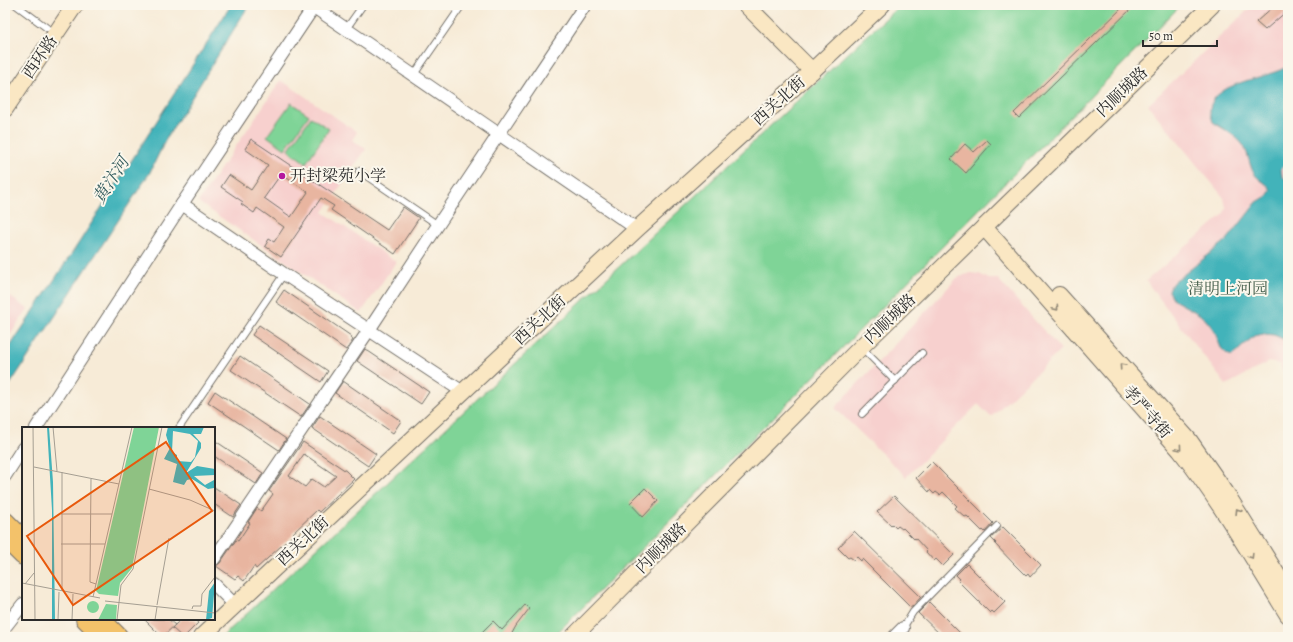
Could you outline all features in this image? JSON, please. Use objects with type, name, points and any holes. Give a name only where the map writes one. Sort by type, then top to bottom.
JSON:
[{"type":"main road","points":[[5,521],[22,538]]},
{"type":"main road","points":[[5,538],[22,555]]},
{"type":"main road","points":[[86,620],[103,637]]},
{"type":"main road","points":[[102,620],[119,637]]},
{"type":"street","name":"西环路","points":[[5,91],[62,5]]},
{"type":"street","name":"西环路","points":[[5,109],[75,5]]},
{"type":"street","points":[[215,558],[586,5]]},
{"type":"street","points":[[746,5],[812,71]]},
{"type":"street","name":"西关北街","points":[[201,637],[463,392],[882,5]]},
{"type":"street","name":"内顺城路","points":[[573,637],[861,347],[1212,5]]},
{"type":"street","points":[[37,427],[182,204],[314,6],[413,76],[638,230]]},
{"type":"street","points":[[182,204],[284,274],[463,392]]},
{"type":"street","name":"孝严寺街","points":[[988,223],[1189,440],[1226,493],[1288,592]]},
{"type":"street","name":"孝严寺街","points":[[988,223],[1198,473],[1216,499],[1288,615]]},
{"type":"street","points":[[5,476],[22,450]]},
{"type":"street","points":[[215,585],[235,605]]},
{"type":"street","points":[[5,627],[22,605]]},
{"type":"street","points":[[894,637],[903,628]]},
{"type":"lane","points":[[16,5],[47,28]]},
{"type":"lane","points":[[346,29],[363,5]]},
{"type":"lane","points":[[413,76],[462,5]]},
{"type":"lane","points":[[359,171],[438,225]]},
{"type":"lane","points":[[180,427],[284,274]]},
{"type":"lane","points":[[861,347],[895,381]]},
{"type":"lane","points":[[862,414],[922,353]]},
{"type":"lane","points":[[903,628],[913,612],[997,526]]},
{"type":"shaded area","name":"清明上河园","points":[[1253,5],[1288,5],[1288,379],[1279,364],[1269,362],[1226,385],[1146,281],[1223,215],[1226,208],[1224,198],[1148,105]]},
{"type":"shaded area","name":"开封梁苑小学","points":[[281,80],[357,132],[352,140],[366,149],[323,212],[396,262],[361,313],[198,202]]},
{"type":"shaded area","points":[[970,273],[979,274],[989,279],[998,279],[1061,350],[991,417],[978,404],[906,477],[835,408],[957,278]]},
{"type":"shaded area","points":[[5,293],[28,309],[5,342]]},
{"type":"green space","points":[[900,5],[1181,5],[781,410],[553,637],[222,637]]},
{"type":"green space","points":[[291,103],[309,115],[285,149],[267,136]]},
{"type":"green space","points":[[311,117],[329,129],[306,163],[288,150]]},
{"type":"water","points":[[231,5],[249,5],[165,141],[149,174],[5,392],[5,354],[80,241]]},
{"type":"water","points":[[1288,66],[1288,162],[1281,169],[1282,176],[1288,181],[1288,341],[1274,335],[1264,334],[1254,336],[1232,356],[1227,354],[1221,348],[1214,330],[1206,320],[1199,314],[1174,300],[1169,291],[1175,280],[1227,240],[1257,202],[1267,196],[1271,190],[1255,175],[1251,168],[1247,152],[1240,141],[1213,122],[1210,110],[1213,100],[1220,93],[1231,87]]},
{"type":"building","points":[[1125,5],[1134,6],[1019,118],[1014,113]]},
{"type":"building","points":[[1275,5],[1288,5],[1288,10],[1265,30],[1256,22]]},
{"type":"building","points":[[251,139],[387,230],[403,207],[419,218],[395,254],[331,210],[334,206],[321,198],[281,257],[265,246],[269,239],[274,242],[284,227],[257,208],[254,213],[241,204],[243,202],[221,187],[229,175],[251,190],[268,165],[245,149]],"holes":[[[281,174],[308,192],[291,217],[264,198]]]},
{"type":"building","points":[[987,140],[991,144],[966,173],[951,159],[965,144],[974,152]]},
{"type":"building","points":[[284,290],[351,336],[350,338],[353,340],[346,350],[276,302]]},
{"type":"building","points":[[259,325],[328,371],[321,382],[252,335]]},
{"type":"building","points":[[365,349],[429,392],[421,404],[357,361]]},
{"type":"building","points":[[240,356],[310,404],[301,417],[231,370]]},
{"type":"building","points":[[343,381],[401,421],[393,433],[335,393]]},
{"type":"building","points":[[215,391],[286,439],[279,450],[208,402]]},
{"type":"building","points":[[320,416],[376,454],[368,466],[312,428]]},
{"type":"building","points":[[215,441],[263,473],[256,484],[215,457]]},
{"type":"building","points":[[303,442],[346,471],[354,479],[319,512],[317,510],[292,534],[293,535],[256,569],[254,566],[244,581],[238,576],[235,579],[216,566],[220,563],[236,540],[238,541],[250,523],[248,522],[257,508],[261,511],[273,494],[269,491]],"holes":[[[304,454],[336,476],[324,487],[312,479],[305,487],[289,476]]]},
{"type":"building","points":[[932,462],[993,523],[985,532],[983,530],[982,531],[967,516],[965,517],[955,508],[957,506],[943,492],[940,495],[936,492],[934,494],[930,490],[929,492],[916,478]]},
{"type":"building","points":[[215,488],[241,505],[233,517],[215,505]]},
{"type":"building","points":[[645,488],[658,501],[643,517],[630,503]]},
{"type":"building","points":[[894,496],[954,555],[943,566],[936,559],[934,561],[915,538],[914,539],[903,528],[902,529],[898,526],[896,528],[892,524],[891,525],[877,512]]},
{"type":"building","points":[[1003,527],[1041,565],[1030,577],[1028,574],[1026,576],[1014,564],[991,538]]},
{"type":"building","points":[[854,531],[921,597],[912,607],[910,607],[862,559],[861,561],[857,557],[854,560],[850,557],[848,558],[838,548]]},
{"type":"building","points":[[967,564],[1005,602],[994,613],[992,611],[990,613],[958,581],[960,579],[956,575]]},
{"type":"building","points":[[929,602],[964,637],[943,637],[918,613]]},
{"type":"building","points":[[525,605],[529,609],[516,626],[510,637],[485,637],[481,633],[493,621],[502,630]]},
{"type":"building","points":[[145,620],[169,620],[175,625],[162,637]]},
{"type":"building","points":[[180,620],[195,620],[198,623],[184,637],[172,628]]},
{"type":"place","name":"开封梁苑小学","points":[[282,176]]},
{"type":"water label","name":"黄汴河","points":[[111,180]]}]
